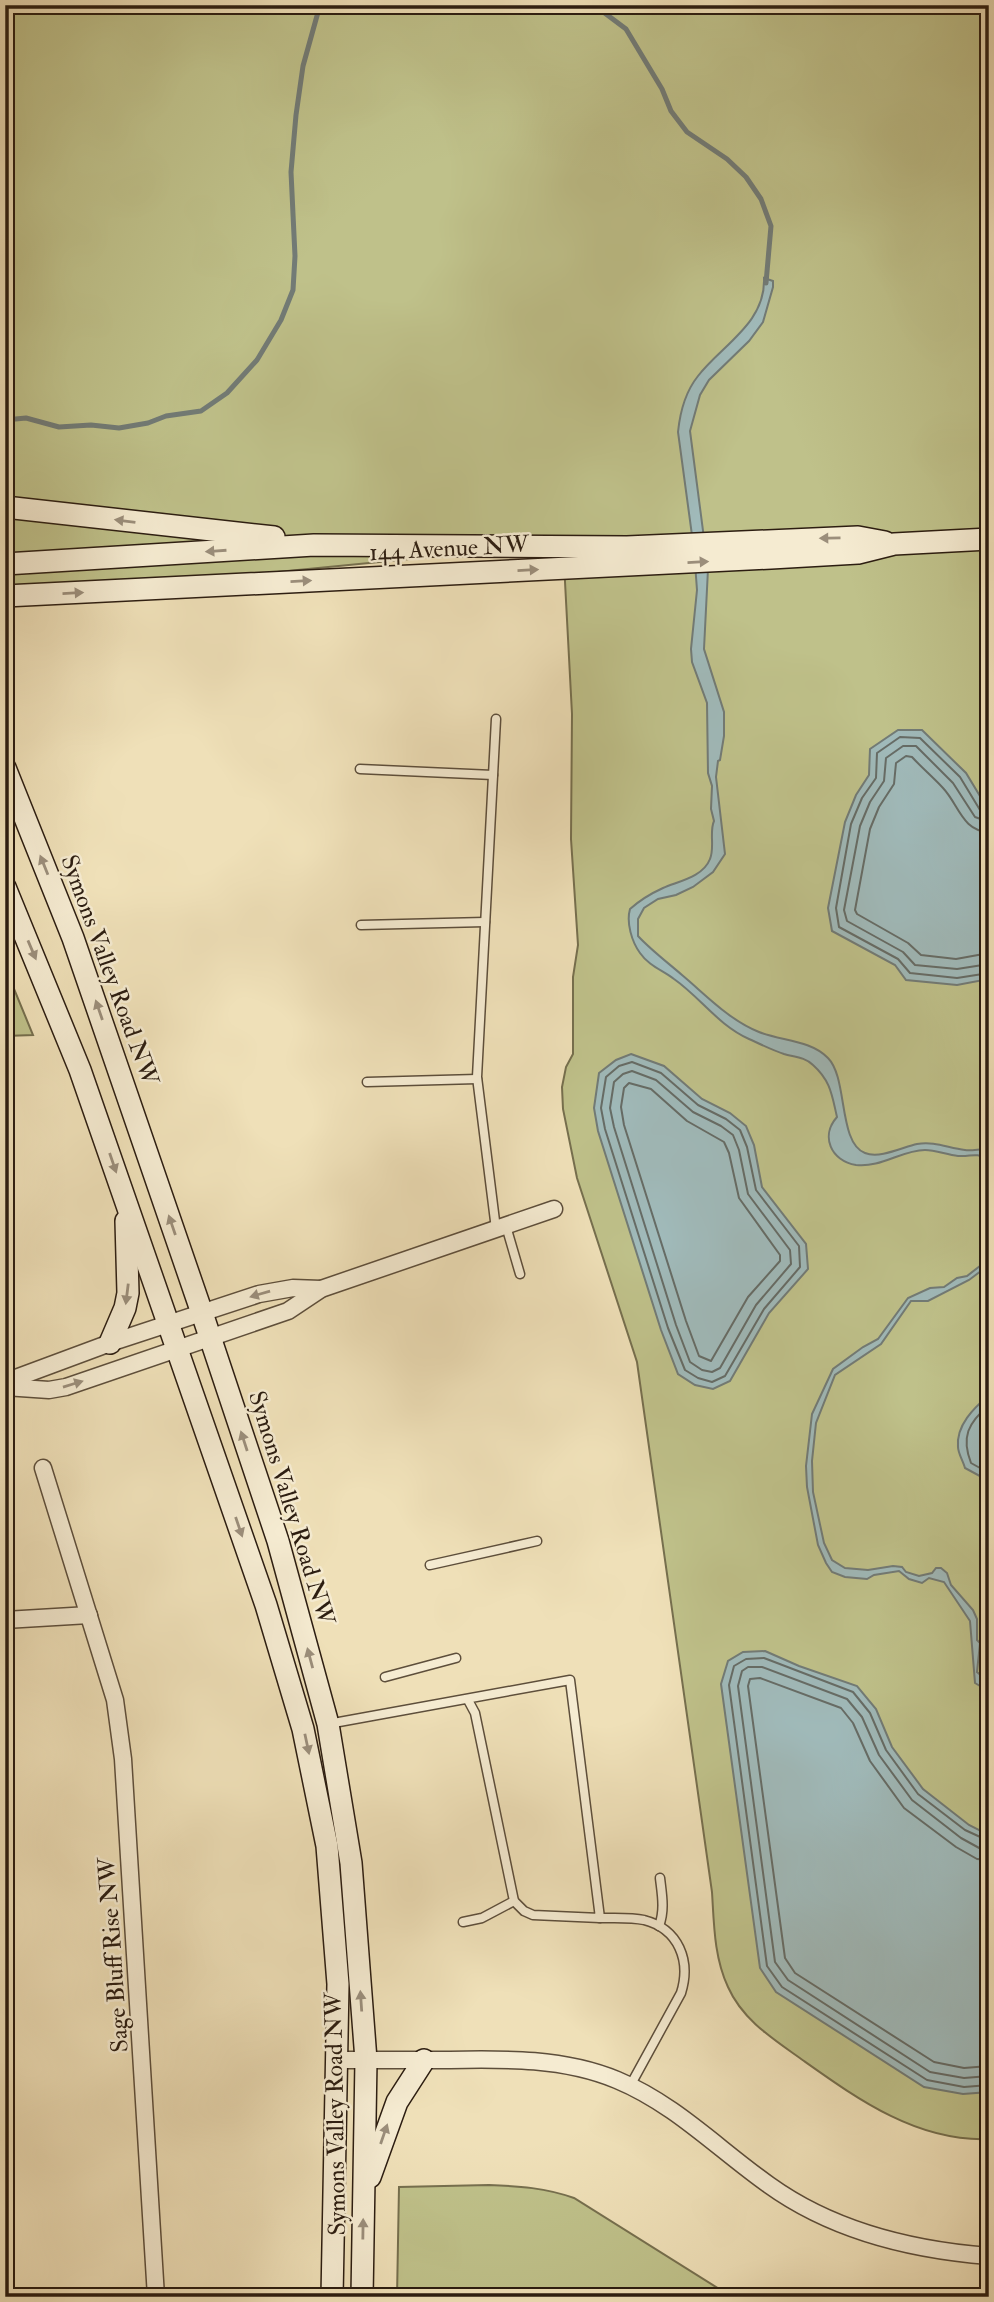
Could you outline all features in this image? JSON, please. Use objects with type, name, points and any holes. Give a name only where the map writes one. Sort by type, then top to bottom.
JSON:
[{"type":"main road","points":[[5,507],[277,537],[314,545]]},
{"type":"main road","name":"144 Avenue NW","points":[[5,596],[629,556],[768,549],[858,553],[894,544],[989,538]]},
{"type":"main road","name":"144 Avenue NW","points":[[5,564],[314,545],[629,556]]},
{"type":"main road","name":"Symons Valley Road NW","points":[[5,768],[81,961],[202,1313],[278,1541],[328,1724],[351,1863],[366,2060],[362,2297]]},
{"type":"main road","name":"Symons Valley Road NW","points":[[5,887],[80,1070],[266,1605],[303,1728],[327,1846],[338,1984],[332,2297]]},
{"type":"main road","points":[[110,1343],[125,1308],[128,1293],[126,1201]]},
{"type":"main road","points":[[363,2199],[397,2102],[424,2060]]},
{"type":"street","points":[[5,1385],[49,1390],[66,1387],[288,1311],[321,1289],[554,1209]]},
{"type":"street","points":[[5,1385],[110,1343],[276,1290],[321,1289]]},
{"type":"street","name":"Sage Bluff Rise NW","points":[[43,1468],[116,1700],[123,1759],[156,2297]]},
{"type":"street","points":[[5,1620],[89,1615]]},
{"type":"street","points":[[337,2060],[491,2059],[545,2062],[592,2072],[630,2086],[671,2108],[768,2185],[810,2211],[846,2227],[896,2241],[931,2249],[989,2256]]},
{"type":"lane","points":[[496,719],[477,1079],[500,1227],[520,1274]]},
{"type":"lane","points":[[360,769],[493,775]]},
{"type":"lane","points":[[360,925],[485,922]]},
{"type":"lane","points":[[368,1082],[477,1079]]},
{"type":"lane","points":[[430,1566],[537,1541]]},
{"type":"lane","points":[[385,1676],[456,1658]]},
{"type":"lane","points":[[328,1724],[570,1680],[600,1918]]},
{"type":"lane","points":[[468,1700],[475,1713],[514,1901],[523,1911],[533,1915],[644,1920],[659,1926],[673,1937],[682,1950],[685,1980],[675,2006],[630,2086]]},
{"type":"lane","points":[[659,1926],[663,1917],[660,1878]]},
{"type":"lane","points":[[463,1922],[482,1918],[514,1901]]},
{"type":"green space","points":[[5,5],[989,5],[989,2139],[938,2134],[890,2116],[868,2104],[761,2029],[734,1999],[723,1976],[637,1362],[577,1178],[563,1109],[562,1087],[566,1067],[573,1054],[573,977],[578,945],[571,839],[572,714],[563,544],[11,598],[5,585]]},
{"type":"green space","points":[[5,967],[33,1035],[5,1036]]},
{"type":"green space","points":[[489,2185],[532,2188],[574,2198],[732,2297],[397,2297],[399,2187]]},
{"type":"water","points":[[764,278],[773,281],[773,287],[763,322],[749,341],[709,380],[700,395],[690,431],[708,569],[704,649],[724,712],[724,736],[716,777],[725,854],[713,872],[693,887],[658,899],[644,908],[638,919],[638,936],[738,1021],[759,1032],[804,1044],[828,1058],[838,1080],[851,1137],[856,1147],[865,1153],[884,1154],[924,1143],[967,1150],[986,1149],[989,1146],[989,1159],[925,1150],[874,1164],[847,1163],[831,1147],[829,1132],[837,1117],[830,1089],[819,1071],[806,1060],[771,1049],[728,1026],[684,986],[647,961],[632,938],[630,909],[654,892],[690,878],[702,870],[711,854],[714,821],[711,809],[712,786],[708,773],[707,703],[692,662],[697,590],[678,432],[682,409],[690,388],[750,321],[763,294]]},
{"type":"water","points":[[898,730],[922,730],[966,773],[989,811],[989,979],[957,985],[906,980],[895,965],[832,931],[828,908],[845,822],[856,795],[869,775],[870,749]]},
{"type":"water","points":[[631,1054],[664,1066],[702,1099],[730,1113],[746,1126],[754,1145],[762,1187],[806,1244],[808,1269],[769,1313],[730,1381],[713,1389],[695,1385],[678,1374],[661,1330],[598,1131],[594,1108],[599,1073],[616,1060]]},
{"type":"water","points":[[989,1259],[989,1265],[969,1280],[928,1301],[911,1301],[881,1344],[835,1375],[816,1423],[812,1461],[813,1492],[824,1543],[832,1560],[845,1568],[868,1570],[893,1566],[902,1567],[906,1572],[919,1576],[941,1568],[947,1573],[951,1585],[973,1610],[977,1619],[977,1640],[980,1643],[977,1672],[989,1682],[989,1696],[985,1689],[975,1683],[970,1621],[944,1582],[929,1578],[922,1583],[909,1579],[899,1571],[874,1575],[867,1579],[845,1577],[832,1572],[818,1545],[807,1487],[806,1466],[812,1414],[833,1369],[878,1339],[908,1298],[930,1288],[944,1287],[957,1278],[967,1276]]},
{"type":"water","points":[[989,1395],[989,1481],[965,1468],[958,1439],[963,1424],[972,1411]]},
{"type":"water","points":[[765,1651],[857,1686],[876,1709],[892,1747],[923,1789],[969,1825],[989,1835],[989,2092],[963,2094],[924,2087],[776,1992],[760,1968],[721,1684],[728,1661],[743,1652]]},
{"type":"waterway","points":[[5,420],[26,418],[59,427],[91,425],[119,428],[148,423],[166,416],[201,411],[227,393],[257,360],[281,320],[293,290],[295,256],[291,172],[296,115],[303,66],[320,5]]},
{"type":"waterway","points":[[594,5],[626,29],[662,89],[671,111],[687,132],[727,159],[746,177],[761,199],[771,226],[766,283]]}]
